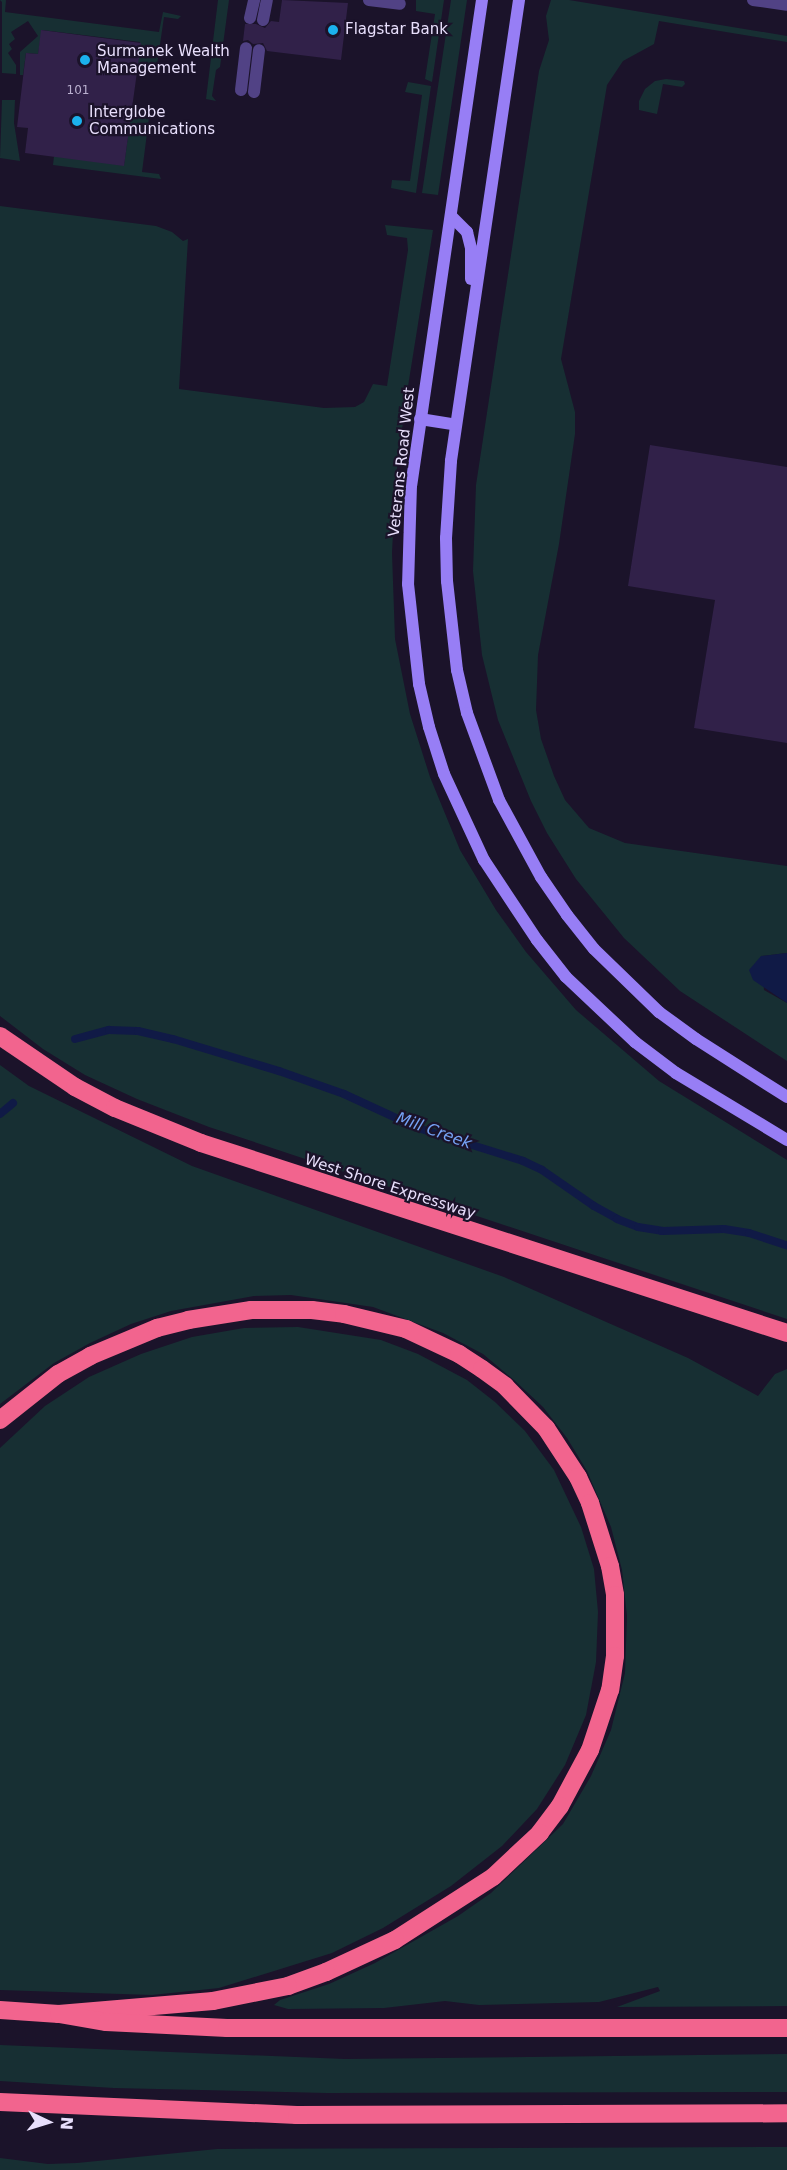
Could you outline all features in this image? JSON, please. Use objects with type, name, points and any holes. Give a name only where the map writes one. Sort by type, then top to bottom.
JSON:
[{"type":"highway","name":"West Shore Expressway","points":[[0,1036],[75,1087],[115,1108],[201,1143],[787,1333]]},
{"type":"highway","points":[[0,1420],[58,1374],[90,1356],[157,1328],[188,1320],[251,1310],[303,1310],[344,1314],[406,1329],[459,1354],[490,1375],[505,1386],[546,1428],[578,1477],[590,1503],[610,1566],[615,1595],[615,1656],[610,1690],[591,1750],[560,1806],[540,1833],[493,1877],[395,1940],[326,1972],[288,1986],[213,2001],[59,2014]]},
{"type":"highway","points":[[0,2010],[59,2014],[106,2022],[249,2029],[787,2028]]},
{"type":"highway","points":[[0,2102],[297,2115],[787,2113]]},
{"type":"street","name":"Veterans Road West","points":[[482,0],[420,419],[408,538],[412,634],[429,727],[462,817],[484,860],[537,940],[566,977],[598,1010],[676,1073],[787,1140]]},
{"type":"street","points":[[519,0],[456,425],[446,538],[451,626],[457,670],[467,713],[499,800],[541,878],[594,949],[624,981],[696,1040],[787,1096]]},
{"type":"street","points":[[451,216],[467,232],[471,248],[467,350]]},
{"type":"street","points":[[420,419],[456,425]]},
{"type":"lane","points":[[254,0],[257,19],[267,0]]},
{"type":"lane","points":[[369,0],[400,4]]},
{"type":"lane","points":[[753,0],[787,5]]},
{"type":"lane","points":[[241,90],[246,48]]},
{"type":"lane","points":[[254,92],[260,50]]},
{"type":"green space","points":[[0,0],[6,0],[5,12],[159,32],[163,12],[181,16],[178,19],[164,17],[156,72],[137,70],[140,42],[42,30],[38,54],[26,53],[23,75],[20,75],[20,52],[38,36],[28,21],[11,32],[15,39],[9,44],[12,49],[8,53],[16,65],[16,74],[2,73],[2,2]]},
{"type":"green space","points":[[218,0],[229,0],[220,67],[216,70],[212,96],[216,101],[206,99]]},
{"type":"green space","points":[[416,0],[444,0],[432,82],[425,79],[435,14],[416,11]]},
{"type":"green space","points":[[451,0],[467,0],[438,195],[422,193]]},
{"type":"green space","points":[[551,0],[569,0],[787,36],[787,42],[659,21],[654,44],[623,61],[607,85],[561,359],[575,412],[575,434],[559,544],[538,655],[536,710],[541,739],[554,776],[565,800],[589,828],[625,843],[787,866],[787,953],[761,956],[764,990],[787,1003],[787,1061],[680,991],[624,938],[576,879],[547,833],[531,801],[498,720],[482,655],[473,571],[476,485],[539,71],[549,40],[546,16]]},
{"type":"green space","points":[[666,79],[684,81],[685,84],[682,87],[663,84],[657,114],[639,110],[639,101],[645,89],[655,81]]},
{"type":"green space","points":[[408,82],[431,86],[416,193],[391,188],[392,180],[410,181],[422,95],[405,92]]},
{"type":"green space","points":[[2,100],[15,100],[14,123],[20,161],[0,158]]},
{"type":"green space","points":[[132,108],[150,110],[142,172],[159,174],[161,179],[53,165],[54,156],[124,165]]},
{"type":"green space","points":[[0,206],[156,226],[172,232],[183,241],[188,239],[179,389],[324,408],[355,407],[364,402],[373,384],[387,386],[408,250],[407,238],[387,235],[385,225],[433,230],[396,476],[392,553],[395,639],[410,714],[430,777],[460,850],[496,910],[526,952],[576,1010],[659,1081],[787,1160],[787,1319],[209,1127],[137,1099],[85,1075],[43,1049],[0,1016]]},
{"type":"green space","points":[[0,1065],[29,1086],[192,1166],[504,1277],[688,1358],[758,1396],[775,1374],[787,1369],[787,2006],[617,2007],[660,1991],[658,1987],[599,2002],[479,2005],[445,2001],[384,2008],[288,2009],[274,2005],[280,2000],[329,1984],[375,1963],[458,1916],[491,1893],[563,1824],[591,1776],[611,1730],[625,1673],[627,1616],[622,1570],[611,1527],[587,1471],[567,1438],[543,1407],[514,1380],[483,1354],[443,1333],[373,1307],[291,1295],[254,1296],[171,1311],[131,1324],[90,1343],[54,1363],[0,1404]]},
{"type":"green space","points":[[298,1327],[381,1340],[418,1354],[467,1380],[495,1402],[525,1431],[554,1470],[581,1527],[594,1569],[598,1612],[596,1662],[586,1715],[565,1765],[537,1809],[502,1846],[451,1886],[383,1928],[332,1953],[219,1988],[152,1995],[0,1990],[0,1448],[45,1406],[89,1377],[141,1354],[192,1337],[244,1328]]},
{"type":"green space","points":[[0,2045],[345,2059],[787,2054],[787,2092],[327,2093],[114,2088],[0,2081]]},
{"type":"green space","points":[[787,2147],[787,2170],[0,2170],[0,2158],[48,2164],[77,2163],[217,2149]]},
{"type":"water","points":[[787,953],[787,1003],[753,980],[749,970],[761,956]]},
{"type":"building","points":[[282,0],[348,3],[341,60],[267,51],[263,43],[253,44],[248,40],[243,41],[245,24],[256,24],[265,28],[271,21],[279,22]]},
{"type":"building","points":[[41,30],[141,43],[124,166],[25,153],[28,128],[17,127],[26,53],[38,54]]},
{"type":"building","points":[[650,445],[787,467],[787,743],[694,728],[715,600],[628,586]]},
{"type":"waterway","name":"Mill Creek","points":[[75,1039],[109,1030],[138,1031],[173,1039],[279,1071],[344,1094],[418,1128],[523,1161],[542,1170],[594,1206],[617,1219],[638,1227],[662,1231],[724,1229],[749,1233],[787,1245]]},
{"type":"waterway","name":"Mill Creek","points":[[0,1114],[13,1103]]},
{"type":"place","name":"Flagstar Bank","points":[[333,30]]},
{"type":"place","name":"Surmanek Wealth Management","points":[[85,60]]},
{"type":"place","name":"Interglobe Communications","points":[[77,121]]}]
